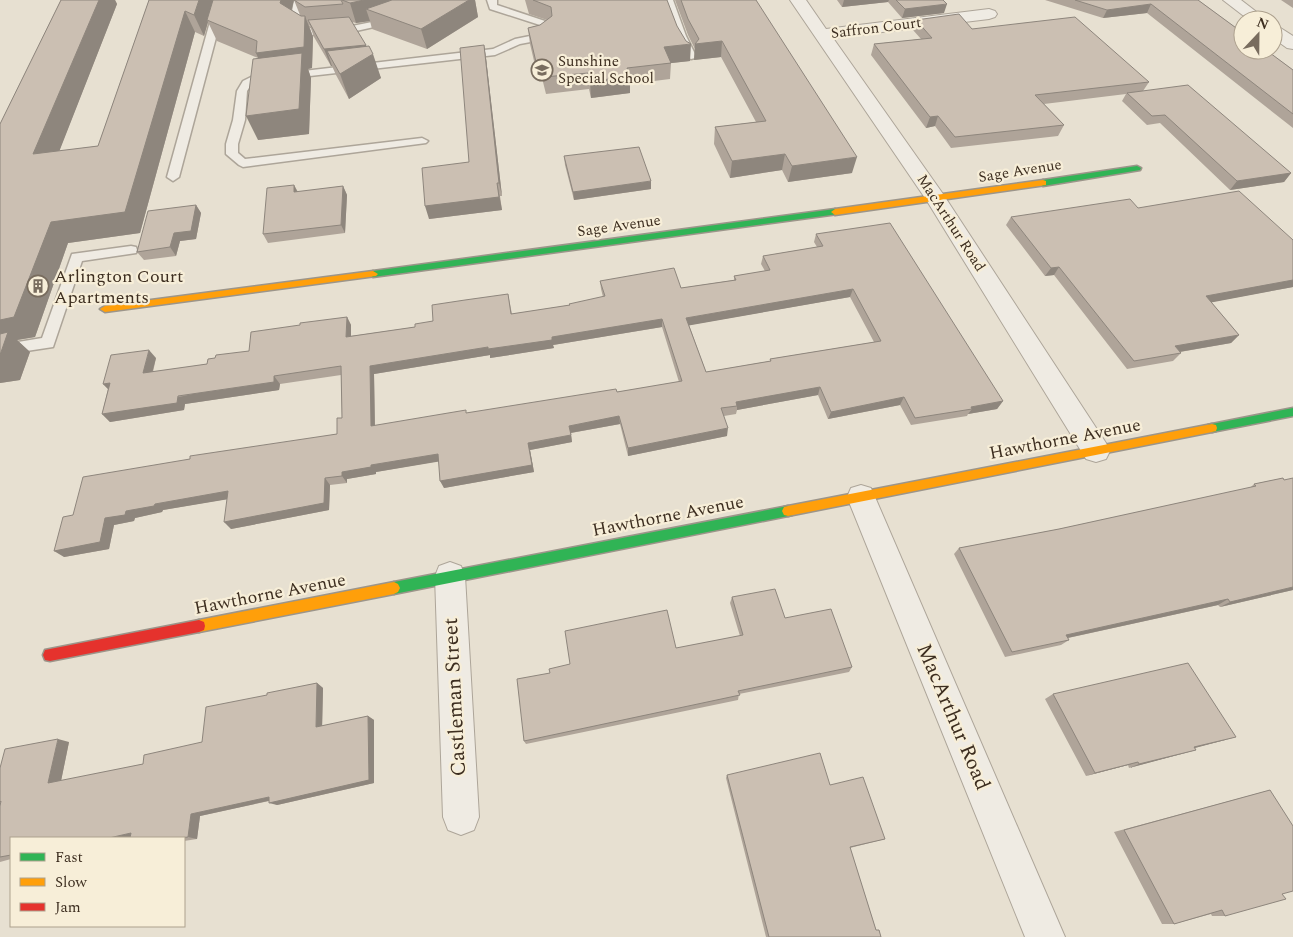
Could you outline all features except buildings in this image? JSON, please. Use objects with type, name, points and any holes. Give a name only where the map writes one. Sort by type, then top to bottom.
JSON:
[{"type":"street","name":"MacArthur Road","points":[[798,0],[936,199],[1096,451]]},
{"type":"street","points":[[1231,0],[1245,10]]},
{"type":"street","name":"Saffron Court","points":[[823,34],[989,14]]},
{"type":"street","name":"Sage Avenue","points":[[104,309],[936,199],[1137,168]]},
{"type":"street","name":"Hawthorne Avenue","points":[[50,655],[1293,412]]},
{"type":"street","name":"MacArthur Road","points":[[861,497],[1045,937]]},
{"type":"street","name":"Castleman Street","points":[[450,576],[461,817]]},
{"type":"lane","points":[[173,177],[220,0]]},
{"type":"lane","points":[[299,0],[295,23],[310,32],[347,30],[380,23],[407,12],[412,0]]},
{"type":"lane","points":[[422,141],[243,164],[232,154],[232,144],[239,120],[242,91],[247,83],[255,79],[495,52],[518,41],[538,38],[547,31],[548,25],[493,7],[492,0]]},
{"type":"lane","points":[[668,0],[681,36],[691,56]]},
{"type":"lane","points":[[0,350],[48,343],[77,257],[131,250]]},
{"type":"traffic: fast","points":[[1043,183],[1137,168]]},
{"type":"traffic: fast","points":[[373,274],[835,212]]},
{"type":"traffic: fast","points":[[1212,428],[1293,412]]},
{"type":"traffic: fast","points":[[394,588],[788,511]]},
{"type":"traffic: slow","points":[[835,212],[1043,183]]},
{"type":"traffic: slow","points":[[105,309],[373,274]]},
{"type":"traffic: slow","points":[[788,511],[1212,428]]},
{"type":"traffic: slow","points":[[199,626],[394,588]]},
{"type":"traffic: jam","points":[[50,655],[199,626]]},
{"type":"place","name":"Sunshine Special School","points":[[542,70]]},
{"type":"place","name":"Arlington Court Apartments","points":[[38,286]]}]
